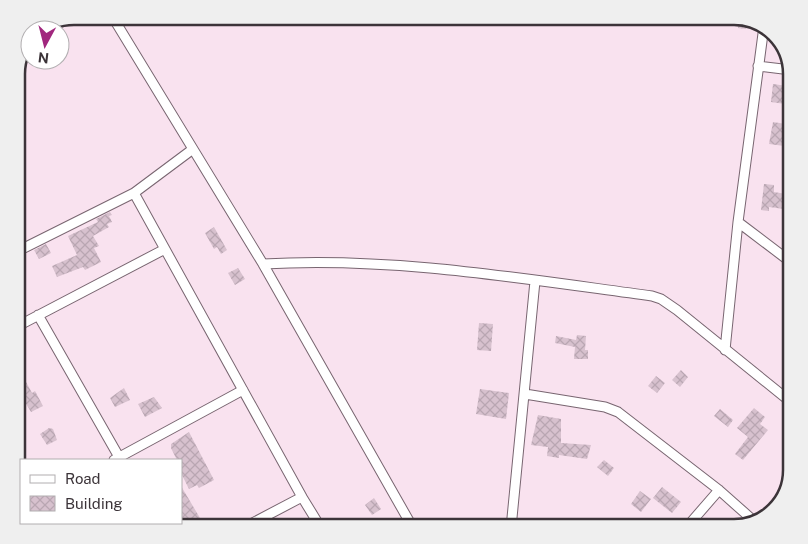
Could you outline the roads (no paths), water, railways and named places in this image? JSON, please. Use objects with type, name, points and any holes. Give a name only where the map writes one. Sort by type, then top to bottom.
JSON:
[{"type":"street","points":[[117,25],[263,264],[408,519]]},
{"type":"street","points":[[725,350],[738,222],[763,34]]},
{"type":"street","points":[[758,66],[783,69]]},
{"type":"street","points":[[25,248],[134,193],[193,149]]},
{"type":"street","points":[[134,193],[315,519]]},
{"type":"street","points":[[738,222],[783,256]]},
{"type":"street","points":[[25,322],[165,249]]},
{"type":"street","points":[[263,264],[348,262],[535,281],[661,299],[783,396]]},
{"type":"street","points":[[512,519],[535,281]]},
{"type":"street","points":[[38,316],[117,459],[243,390]]},
{"type":"street","points":[[525,394],[605,407],[618,412],[719,490],[749,516]]},
{"type":"street","points":[[694,519],[719,490]]},
{"type":"street","points":[[260,519],[302,497]]}]
